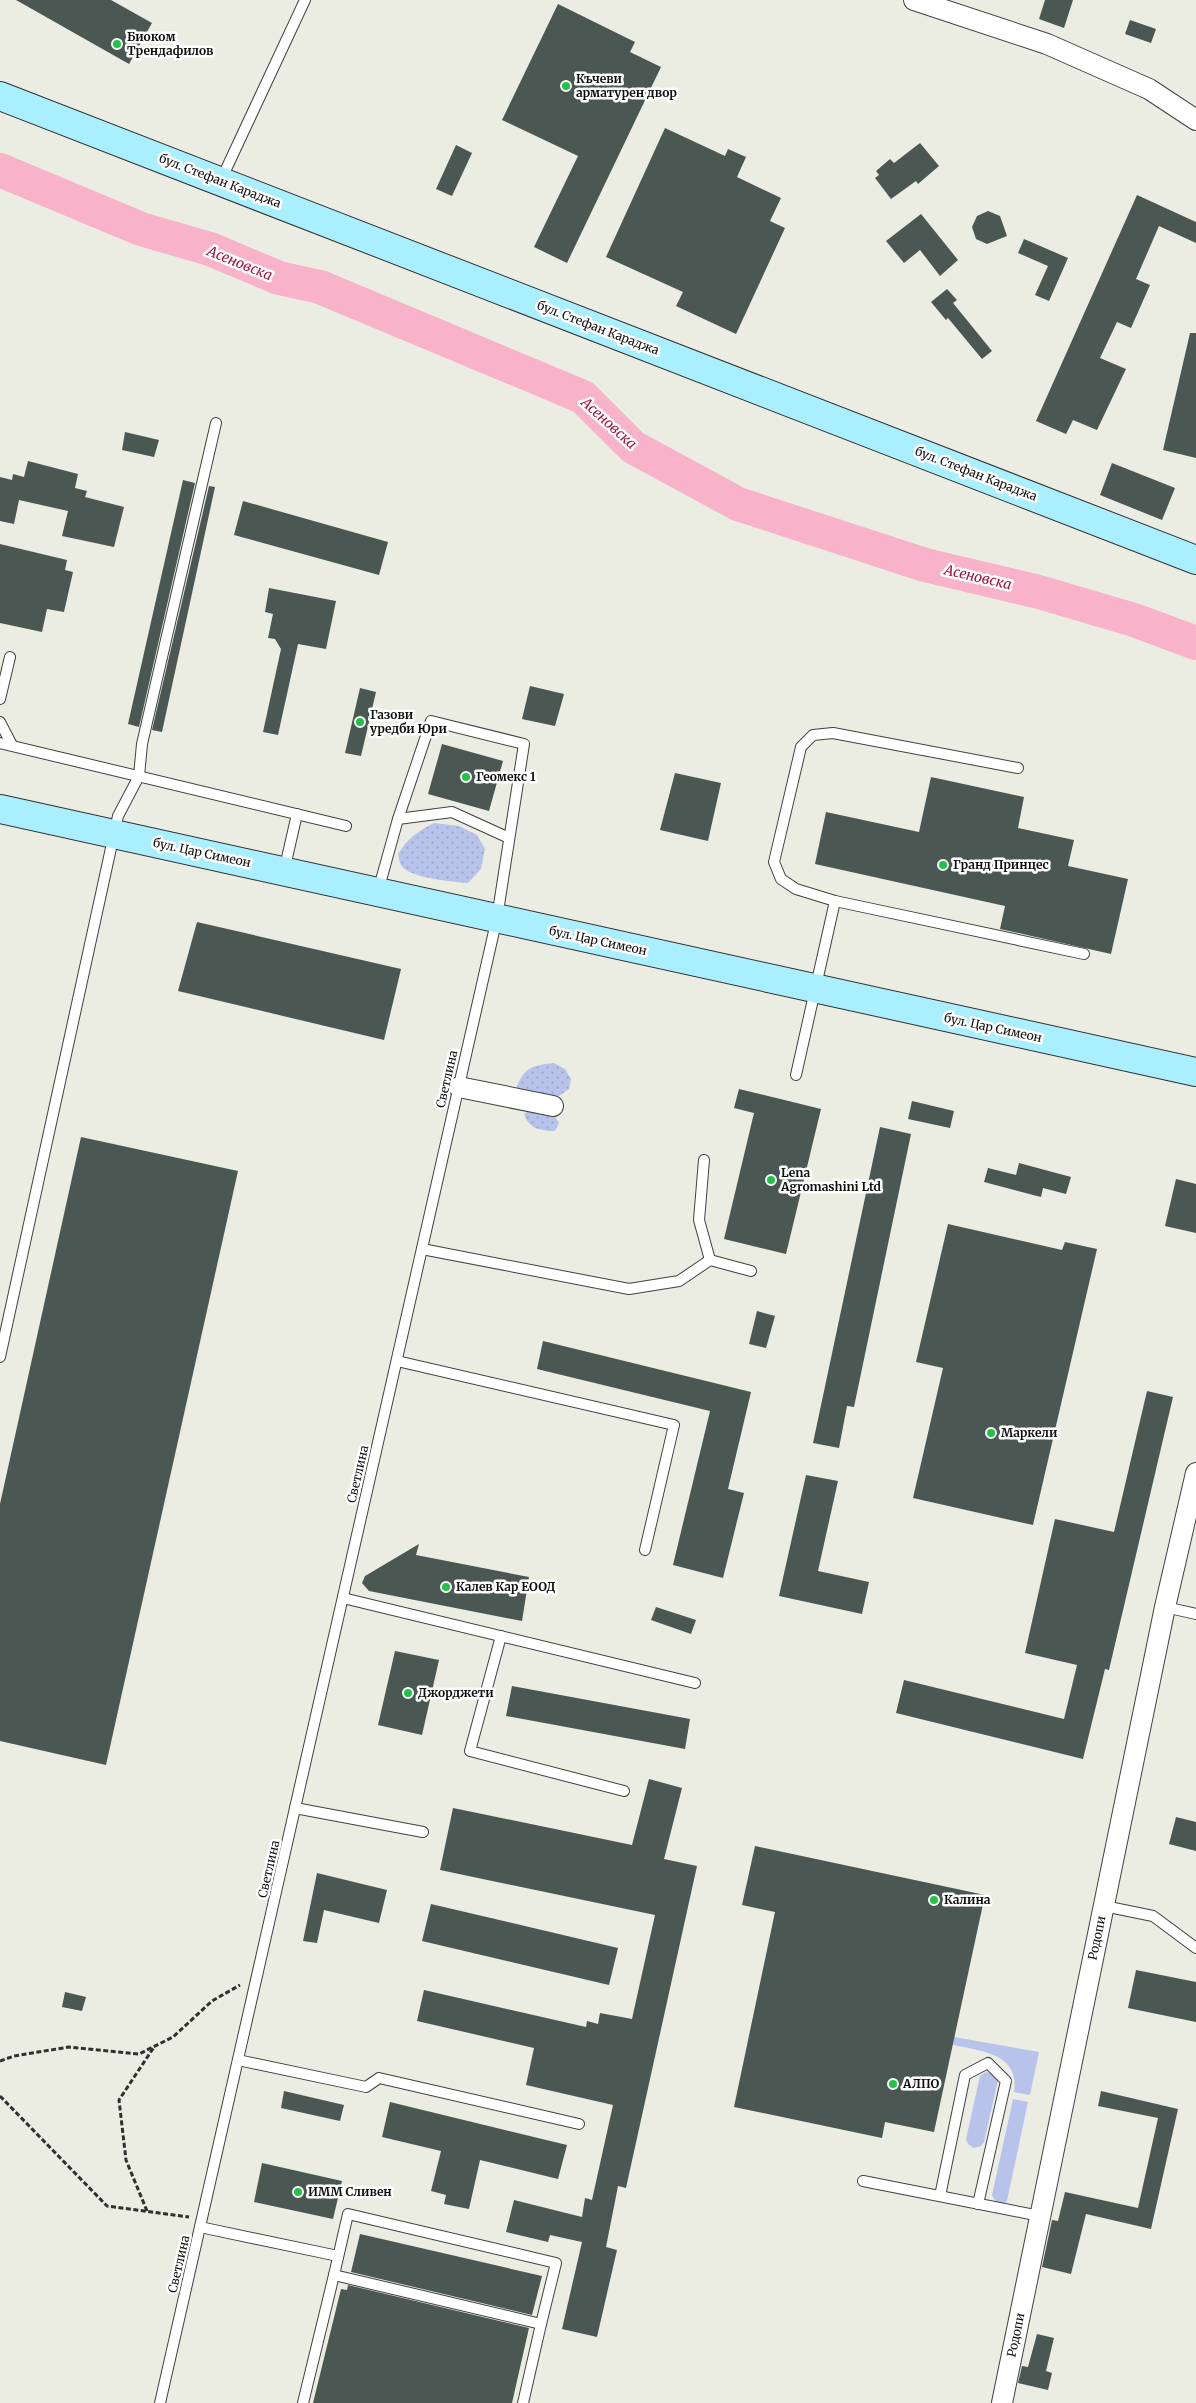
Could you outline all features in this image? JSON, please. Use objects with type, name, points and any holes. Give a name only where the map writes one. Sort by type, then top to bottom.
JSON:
[{"type":"main road","name":"бул. Стефан Караджа","points":[[0,96],[1196,560]]},
{"type":"main road","name":"бул. Цар Симеон","points":[[0,808],[1196,1072]]},
{"type":"street","points":[[914,0],[1047,44],[1149,89],[1196,120]]},
{"type":"street","points":[[459,1087],[553,1106]]},
{"type":"street","name":"Родопи","points":[[1002,2403],[1166,1607],[1196,1473]]},
{"type":"lane","points":[[220,181],[305,0]]},
{"type":"lane","points":[[0,1357],[118,816],[139,776],[142,744],[216,422]]},
{"type":"lane","points":[[0,699],[10,657]]},
{"type":"lane","name":"Светлина","points":[[160,2403],[497,918],[524,744],[431,721],[398,819]]},
{"type":"lane","points":[[0,722],[12,745]]},
{"type":"lane","points":[[1018,768],[833,733],[813,735],[801,746],[774,862],[781,879],[796,890],[835,901],[1084,954]]},
{"type":"lane","points":[[0,742],[346,826]]},
{"type":"lane","points":[[378,892],[398,819],[452,812],[509,838]]},
{"type":"lane","points":[[284,872],[297,814]]},
{"type":"lane","points":[[796,1075],[835,901]]},
{"type":"lane","points":[[704,1160],[699,1220],[710,1260]]},
{"type":"lane","points":[[422,1249],[629,1289],[679,1281],[710,1260],[751,1271]]},
{"type":"lane","points":[[397,1361],[674,1425],[645,1550]]},
{"type":"lane","points":[[343,1598],[695,1683]]},
{"type":"lane","points":[[1166,1607],[1196,1614]]},
{"type":"lane","points":[[501,1636],[470,1751],[624,1791]]},
{"type":"lane","points":[[295,1808],[423,1832]]},
{"type":"lane","points":[[1104,1906],[1153,1916],[1196,1948]]},
{"type":"lane","points":[[238,2060],[366,2087],[379,2078],[579,2124]]},
{"type":"lane","points":[[940,2196],[965,2075],[988,2063],[1006,2081],[978,2204]]},
{"type":"lane","points":[[863,2181],[1040,2216]]},
{"type":"lane","points":[[303,2403],[348,2214],[556,2263],[523,2403]]},
{"type":"lane","points":[[201,2223],[338,2256]]},
{"type":"lane","points":[[334,2275],[541,2324]]},
{"type":"path","points":[[0,2061],[14,2056],[69,2047],[139,2054],[173,2036],[212,2001],[257,1976]]},
{"type":"path","points":[[147,2211],[126,2160],[119,2100],[154,2047]]},
{"type":"path","points":[[0,2096],[107,2206],[147,2211],[201,2223]]},
{"type":"shaded area","points":[[0,0],[1196,0],[1196,2403],[0,2403]]},
{"type":"shaded area","points":[[434,823],[459,826],[477,835],[485,849],[481,869],[468,883],[422,876],[412,873],[401,865],[398,854],[405,844],[418,832]]},
{"type":"shaded area","points":[[554,1063],[565,1069],[571,1079],[569,1089],[559,1096],[516,1089],[522,1076],[530,1069]]},
{"type":"shaded area","points":[[529,1111],[554,1115],[559,1123],[555,1131],[540,1130],[532,1126],[524,1114]]},
{"type":"shaded area","points":[[954,2037],[1039,2052],[1030,2095],[1014,2092],[1014,2079],[1011,2069],[1005,2062],[987,2052],[953,2045]]},
{"type":"shaded area","points":[[986,2072],[992,2074],[998,2080],[984,2142],[981,2146],[974,2148],[968,2144],[966,2139],[980,2076]]},
{"type":"shaded area","points":[[1013,2099],[1028,2102],[1007,2201],[1003,2204],[997,2204],[992,2195]]},
{"type":"building","name":"Биоком Трендафилов","points":[[16,0],[111,0],[152,23],[129,64]]},
{"type":"building","points":[[1045,0],[1073,0],[1064,28],[1039,19]]},
{"type":"building","points":[[558,4],[635,42],[630,52],[661,67],[567,263],[534,247],[578,156],[502,120]]},
{"type":"building","points":[[1130,20],[1156,29],[1151,43],[1125,34]]},
{"type":"building","points":[[665,128],[725,156],[728,149],[746,157],[737,177],[781,198],[770,221],[785,228],[736,334],[676,306],[683,292],[606,257]]},
{"type":"building","points":[[920,143],[939,166],[918,184],[916,181],[891,199],[875,178],[879,175],[876,171],[890,159],[894,163]]},
{"type":"building","points":[[456,145],[472,153],[452,196],[436,189]]},
{"type":"building","points":[[1137,195],[1196,222],[1196,243],[1159,226],[1136,279],[1150,285],[1131,328],[1117,322],[1100,358],[1126,369],[1097,430],[1073,420],[1066,434],[1036,421]]},
{"type":"building","points":[[988,211],[1000,216],[1007,236],[987,244],[976,239],[972,227],[977,216]]},
{"type":"building","points":[[921,214],[958,260],[940,276],[920,250],[904,263],[886,241]]},
{"type":"building","points":[[1024,239],[1068,258],[1049,301],[1035,295],[1048,266],[1018,253]]},
{"type":"building","points":[[947,289],[957,300],[953,303],[992,351],[982,359],[948,318],[946,320],[931,302]]},
{"type":"building","points":[[1190,333],[1196,333],[1196,458],[1163,450]]},
{"type":"building","points":[[125,432],[159,440],[154,457],[122,450]]},
{"type":"building","points":[[28,461],[78,474],[75,488],[87,491],[85,497],[124,507],[114,547],[62,536],[68,511],[19,500],[14,524],[0,521],[0,477],[12,480],[13,474],[24,477]]},
{"type":"building","points":[[1112,463],[1175,488],[1162,520],[1100,495]]},
{"type":"building","points":[[183,480],[195,483],[139,727],[128,724]]},
{"type":"building","points":[[209,486],[215,487],[162,732],[152,730]]},
{"type":"building","points":[[243,501],[388,542],[379,575],[234,535]]},
{"type":"building","points":[[0,544],[67,560],[65,570],[73,572],[64,612],[47,609],[42,632],[0,623]]},
{"type":"building","points":[[269,588],[336,601],[326,649],[298,644],[278,735],[263,732],[281,649],[275,639],[268,638],[273,614],[265,612]]},
{"type":"building","points":[[530,686],[564,694],[555,726],[522,719]]},
{"type":"building","name":"Газови уредби Юри","points":[[360,688],[376,692],[361,756],[345,753]]},
{"type":"building","name":"Геомекс 1","points":[[442,744],[503,761],[489,811],[428,794]]},
{"type":"building","points":[[675,773],[721,783],[708,841],[660,830]]},
{"type":"building","name":"Гранд Принцес","points":[[931,777],[1024,797],[1018,828],[1074,840],[1068,866],[1128,879],[1111,954],[1000,929],[1005,906],[815,864],[826,812],[919,832]]},
{"type":"building","points":[[197,922],[401,969],[384,1040],[178,991]]},
{"type":"building","name":"Lena Agromashini Ltd","points":[[739,1089],[821,1109],[786,1254],[724,1239],[754,1113],[734,1108]]},
{"type":"building","points":[[912,1101],[954,1111],[950,1128],[908,1119]]},
{"type":"building","points":[[880,1127],[911,1134],[854,1407],[847,1406],[839,1448],[813,1443]]},
{"type":"building","points":[[81,1137],[238,1171],[106,1765],[0,1741],[0,1504]]},
{"type":"building","points":[[1019,1163],[1071,1177],[1066,1194],[1043,1188],[1041,1197],[984,1182],[988,1168],[1016,1175]]},
{"type":"building","points":[[1176,1179],[1196,1184],[1196,1233],[1165,1226]]},
{"type":"building","name":"Маркели","points":[[948,1224],[1062,1250],[1065,1242],[1097,1249],[1033,1525],[913,1498],[943,1368],[916,1362]]},
{"type":"building","points":[[757,1311],[775,1316],[766,1348],[749,1344]]},
{"type":"building","points":[[543,1341],[751,1392],[728,1489],[744,1493],[723,1578],[673,1565],[710,1411],[537,1369]]},
{"type":"building","points":[[1147,1391],[1173,1397],[1109,1670],[1105,1669],[1083,1759],[896,1713],[904,1680],[1064,1719],[1077,1665],[1025,1653],[1055,1519],[1114,1532]]},
{"type":"building","points":[[806,1475],[838,1481],[818,1571],[869,1582],[862,1614],[779,1596]]},
{"type":"building","name":"Калев Кар ЕООД","points":[[419,1544],[416,1555],[529,1577],[522,1621],[369,1591],[362,1583],[365,1576]]},
{"type":"building","points":[[656,1607],[696,1620],[691,1634],[651,1620]]},
{"type":"building","name":"Джорджети","points":[[395,1651],[439,1660],[422,1735],[378,1725]]},
{"type":"building","points":[[512,1686],[690,1719],[685,1749],[506,1716]]},
{"type":"building","points":[[649,1779],[682,1788],[664,1859],[697,1866],[626,2188],[618,2186],[606,2247],[617,2250],[597,2337],[562,2329],[582,2242],[550,2235],[548,2242],[506,2232],[514,2200],[582,2217],[585,2198],[592,2200],[613,2105],[526,2085],[534,2048],[417,2021],[424,1990],[586,2027],[587,2021],[598,2024],[600,2013],[632,2019],[655,1915],[440,1870],[453,1808],[632,1845]]},
{"type":"building","points":[[1176,1817],[1196,1822],[1196,1851],[1169,1844]]},
{"type":"building","points":[[755,1846],[985,1895],[934,2132],[885,2122],[882,2138],[734,2107],[775,1912],[742,1905]]},
{"type":"building","points":[[317,1873],[387,1890],[379,1923],[324,1910],[317,1943],[303,1941]]},
{"type":"building","points":[[431,1904],[618,1948],[609,1985],[422,1941]]},
{"type":"building","points":[[1136,1970],[1196,1982],[1196,2022],[1128,2008]]},
{"type":"building","points":[[65,1992],[86,1997],[82,2011],[62,2007]]},
{"type":"building","points":[[284,2091],[344,2105],[340,2121],[281,2108]]},
{"type":"building","points":[[1101,2091],[1178,2109],[1151,2229],[1086,2214],[1071,2274],[1042,2267],[1052,2220],[1058,2221],[1065,2192],[1138,2208],[1158,2118],[1098,2106]]},
{"type":"building","points":[[390,2102],[567,2145],[558,2179],[480,2160],[469,2209],[444,2204],[446,2195],[431,2191],[441,2151],[382,2137]]},
{"type":"building","name":"ИММ Сливен","points":[[262,2163],[342,2181],[333,2219],[254,2202]]},
{"type":"building","points":[[360,2234],[542,2276],[532,2315],[351,2272]]},
{"type":"building","points":[[348,2285],[529,2328],[512,2403],[313,2403],[341,2289],[347,2290]]},
{"type":"building","points":[[1037,2334],[1054,2338],[1046,2371],[1052,2373],[1048,2390],[1018,2383],[1022,2366],[1028,2367]]},
{"type":"waterway","name":"Асеновска","points":[[0,170],[141,229],[210,249],[279,278],[320,287],[583,397],[633,447],[738,504],[925,565],[1039,592],[1134,620],[1196,643]]},
{"type":"place","name":"Биоком Трендафилов","points":[[117,44]]},
{"type":"place","name":"Къчеви арматурен двор","points":[[566,86]]},
{"type":"place","name":"Газови уредби Юри","points":[[360,722]]},
{"type":"place","name":"Геомекс 1","points":[[466,777]]},
{"type":"place","name":"Гранд Принцес","points":[[943,865]]},
{"type":"place","name":"Lena Agromashini Ltd","points":[[771,1180]]},
{"type":"place","name":"Маркели","points":[[991,1433]]},
{"type":"place","name":"Калев Кар ЕООД","points":[[446,1587]]},
{"type":"place","name":"Джорджети","points":[[408,1693]]},
{"type":"place","name":"Калина","points":[[934,1900]]},
{"type":"place","name":"АЛПО","points":[[893,2084]]},
{"type":"place","name":"ИММ Сливен","points":[[298,2192]]}]
